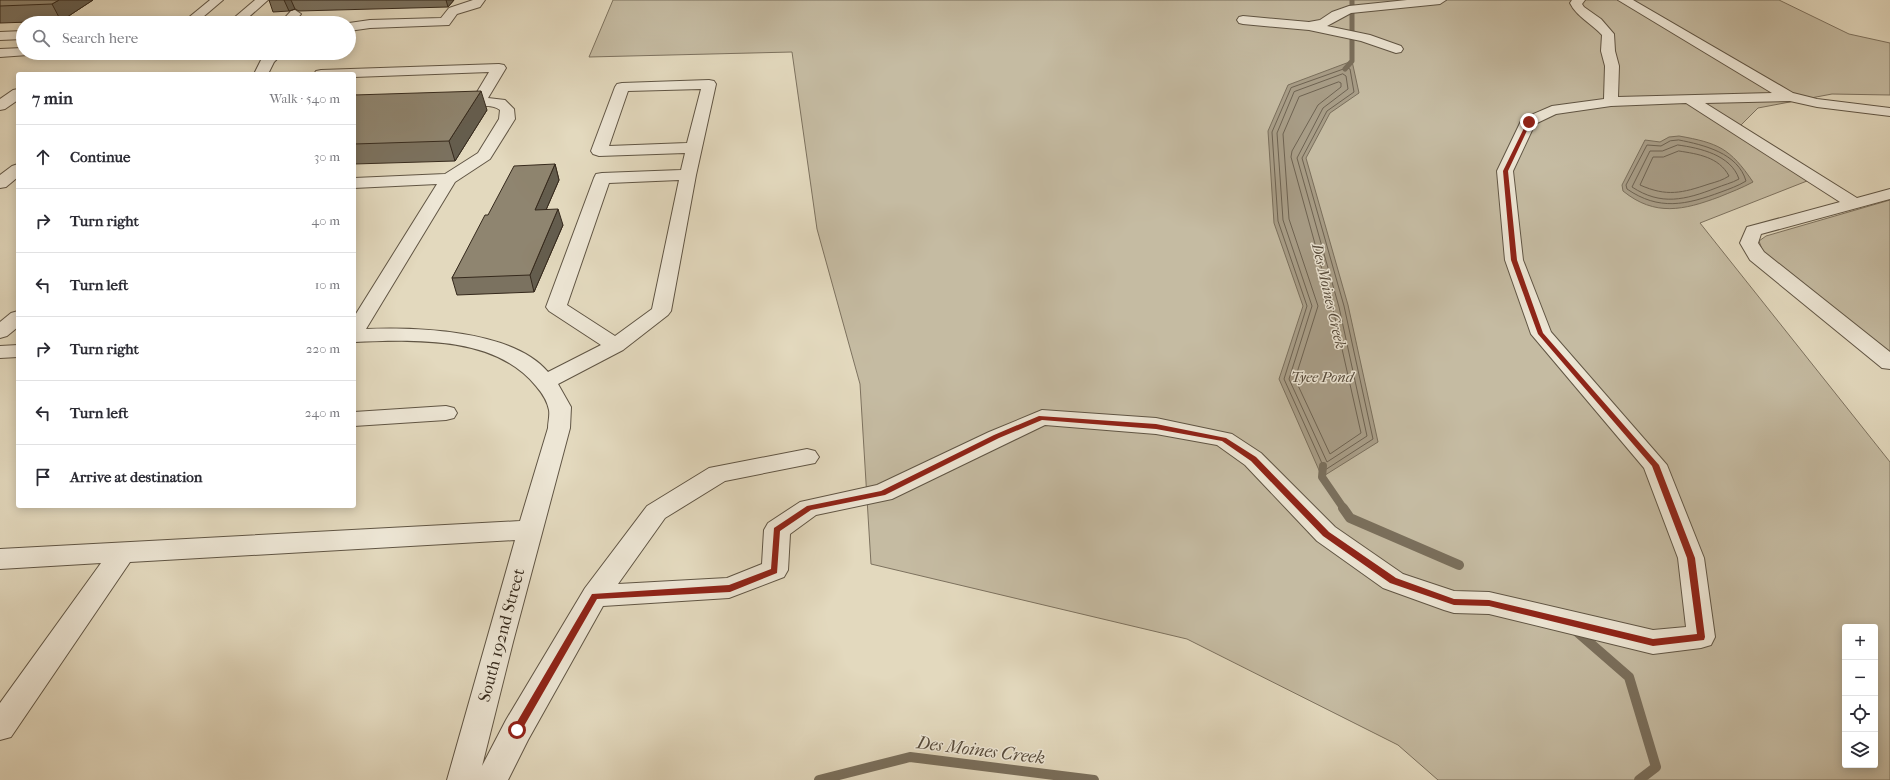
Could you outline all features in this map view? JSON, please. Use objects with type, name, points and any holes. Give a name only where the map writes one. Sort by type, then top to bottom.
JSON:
[{"type":"street","points":[[197,16],[217,0]]},
{"type":"street","points":[[243,16],[262,0]]},
{"type":"street","points":[[356,26],[370,24],[445,22],[453,11],[476,4],[479,0]]},
{"type":"street","points":[[1309,26],[1324,23],[1336,15],[1349,10],[1440,0]]},
{"type":"street","points":[[1579,0],[1576,3],[1579,9],[1597,22],[1608,34],[1608,51],[1612,66],[1611,102]]},
{"type":"street","points":[[1624,0],[1790,97]]},
{"type":"street","points":[[1243,20],[1309,26],[1365,38],[1396,49]]},
{"type":"street","points":[[0,36],[16,35]]},
{"type":"street","points":[[0,53],[16,52]]},
{"type":"street","points":[[262,72],[268,60]]},
{"type":"street","points":[[356,73],[499,68],[478,102],[500,103],[507,109],[507,119],[484,156],[449,179],[356,331]]},
{"type":"street","points":[[546,381],[616,346],[661,311],[688,175],[709,84],[622,87],[599,151],[694,148]]},
{"type":"street","points":[[468,93],[484,93]]},
{"type":"street","points":[[0,106],[16,94]]},
{"type":"street","points":[[595,596],[730,588],[768,573],[775,570],[777,530],[809,508],[883,493],[997,437],[1042,417],[1156,426],[1224,440],[1253,459],[1326,534],[1393,580],[1454,602],[1489,603],[1653,642],[1701,637],[1691,558],[1655,465],[1541,334],[1514,260],[1505,171],[1529,122],[1552,110],[1611,102],[1790,97],[1817,103],[1890,112]]},
{"type":"street","points":[[1689,99],[1855,204]]},
{"type":"street","points":[[0,184],[16,171]]},
{"type":"street","points":[[616,346],[556,307],[602,178],[688,175]]},
{"type":"street","points":[[356,182],[449,179]]},
{"type":"street","points":[[1890,194],[1753,231],[1749,243],[1757,256],[1890,363]]},
{"type":"street","points":[[356,299],[375,298]]},
{"type":"street","points":[[0,332],[16,319]]},
{"type":"street","name":"South 192nd Street","points":[[356,334],[445,338],[497,349],[517,358],[534,369],[546,381],[555,396],[560,410],[559,428],[530,530],[464,780]]},
{"type":"street","points":[[0,352],[16,351]]},
{"type":"street","points":[[356,419],[446,413]]},
{"type":"street","points":[[492,780],[517,730],[595,596],[656,512],[718,474],[806,457]]},
{"type":"street","points":[[0,559],[530,530]]},
{"type":"street","points":[[0,727],[123,552]]},
{"type":"shaded area","points":[[613,0],[1779,0],[1849,34],[1890,43],[1890,95],[1832,94],[1758,108],[1741,125],[1807,181],[1700,223],[1890,462],[1890,780],[1438,780],[1398,745],[1187,639],[871,564],[860,384],[817,229],[792,52],[589,57]]},
{"type":"shaded area","points":[[1890,200],[1890,352],[1763,252],[1759,241],[1766,236]]},
{"type":"water","name":"Tyee Pond","points":[[1352,61],[1359,93],[1330,113],[1306,158],[1348,305],[1378,442],[1322,477],[1279,379],[1303,306],[1274,223],[1268,131],[1288,85]]},
{"type":"water","points":[[1679,136],[1704,141],[1722,149],[1737,161],[1753,182],[1706,202],[1682,208],[1670,209],[1647,205],[1623,191],[1622,185],[1645,140],[1660,142],[1669,137]]},
{"type":"building","points":[[0,0],[59,0],[52,4],[0,6]]},
{"type":"building","points":[[481,91],[449,141],[356,144],[356,95]]},
{"type":"building","points":[[555,164],[535,210],[558,209],[530,275],[452,278],[485,215],[488,215],[514,166]]},
{"type":"waterway","name":"Des Moines Creek","points":[[1345,69],[1352,61],[1352,0]]},
{"type":"waterway","name":"Des Moines Creek","points":[[1323,466],[1322,477],[1344,509]]},
{"type":"waterway","name":"Des Moines Creek","points":[[1343,508],[1350,518],[1459,565]]},
{"type":"waterway","name":"Des Moines Creek","points":[[1575,630],[1629,677],[1656,767],[1639,780]]},
{"type":"waterway","name":"Des Moines Creek","points":[[819,780],[910,757],[1094,780]]},
{"type":"route","points":[[517,730],[595,596],[730,588],[775,570],[777,530],[809,508],[883,493],[997,437],[1042,417],[1156,426],[1224,440],[1253,459],[1326,534],[1393,580],[1454,602],[1489,603],[1653,642],[1701,637],[1691,558],[1655,465],[1541,334],[1514,260],[1505,171],[1529,122]]}]
